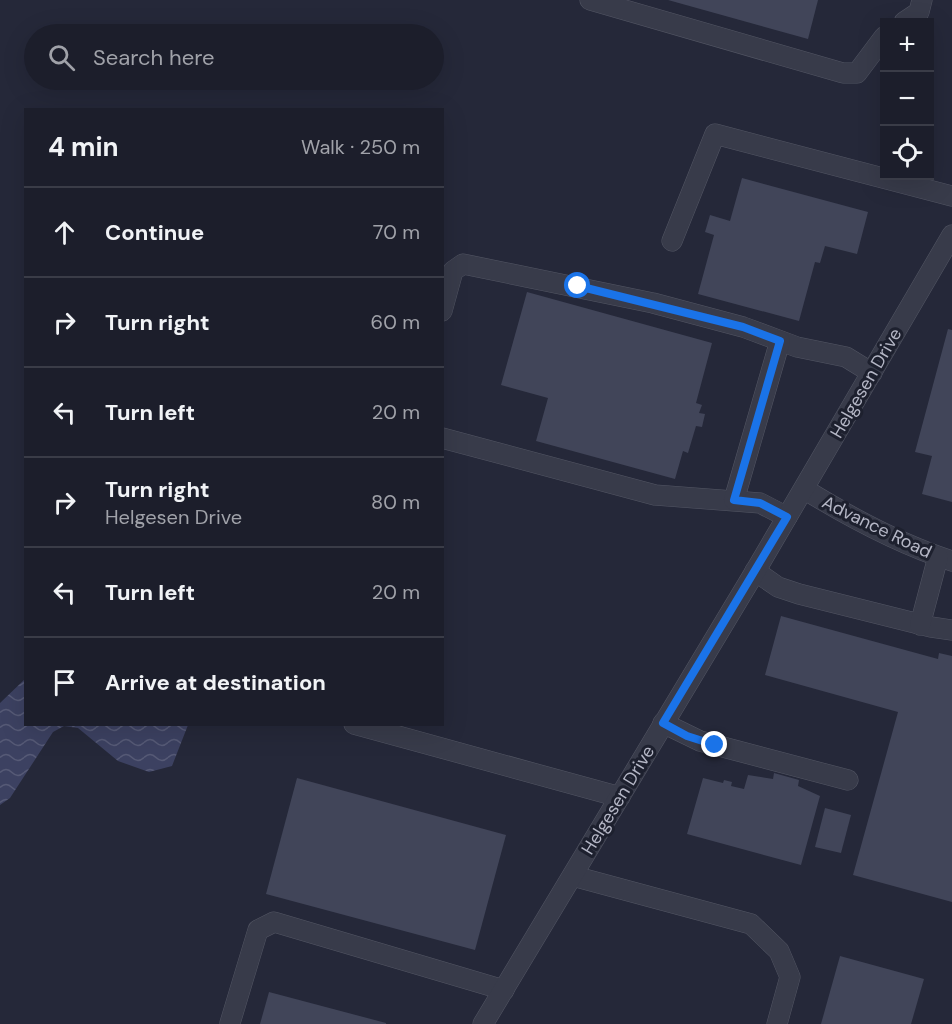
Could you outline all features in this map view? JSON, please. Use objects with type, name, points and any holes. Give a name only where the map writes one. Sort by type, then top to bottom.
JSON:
[{"type":"street","points":[[590,0],[843,73],[857,73],[880,43]]},
{"type":"street","points":[[910,18],[919,12],[922,0]]},
{"type":"street","points":[[672,241],[715,134],[952,196]]},
{"type":"street","name":"Helgesen Drive","points":[[483,1024],[804,489],[952,235]]},
{"type":"street","points":[[444,304],[453,271],[463,264],[653,303],[743,327],[780,341],[846,357],[872,373]]},
{"type":"street","points":[[734,500],[780,341]]},
{"type":"street","points":[[444,439],[655,495],[760,503],[787,517]]},
{"type":"street","name":"Advance Road","points":[[804,489],[851,518],[918,550],[945,559]]},
{"type":"street","points":[[920,625],[945,559]]},
{"type":"street","points":[[755,571],[778,587],[799,594],[920,625],[952,630]]},
{"type":"street","points":[[663,723],[700,741],[848,780]]},
{"type":"street","points":[[361,726],[620,797]]},
{"type":"street","points":[[573,876],[751,924],[779,951],[790,977],[777,1024]]},
{"type":"street","points":[[230,1023],[258,930],[274,921],[504,990]]},
{"type":"water","points":[[24,680],[24,726],[64,726],[53,732],[10,798],[0,805],[0,703]]},
{"type":"water","points":[[64,726],[188,726],[172,766],[149,772],[118,761],[78,728]]},
{"type":"building","points":[[668,0],[818,0],[808,39]]},
{"type":"building","points":[[742,178],[868,212],[857,254],[825,246],[820,263],[815,262],[799,321],[698,294],[714,235],[705,232],[710,215],[730,221]]},
{"type":"building","points":[[527,292],[712,343],[696,403],[702,405],[699,413],[705,414],[702,427],[696,426],[688,453],[683,451],[675,479],[536,441],[548,398],[501,385]]},
{"type":"building","points":[[948,329],[952,330],[952,502],[922,494],[932,456],[915,452]]},
{"type":"building","points":[[781,616],[938,659],[939,653],[952,656],[952,902],[853,875],[898,712],[765,675]]},
{"type":"building","points":[[774,773],[799,780],[798,786],[820,796],[801,865],[687,834],[703,778],[723,783],[724,780],[732,782],[731,786],[744,789],[748,775],[773,779]]},
{"type":"building","points":[[297,778],[506,835],[475,950],[266,894]]},
{"type":"building","points":[[825,808],[851,815],[841,853],[815,847]]},
{"type":"building","points":[[840,956],[924,979],[911,1024],[821,1024]]},
{"type":"building","points":[[269,992],[386,1023],[386,1024],[260,1024]]},
{"type":"route","points":[[578,286],[743,327],[780,341],[734,500],[760,503],[787,517],[663,723],[687,736],[715,745]]}]
